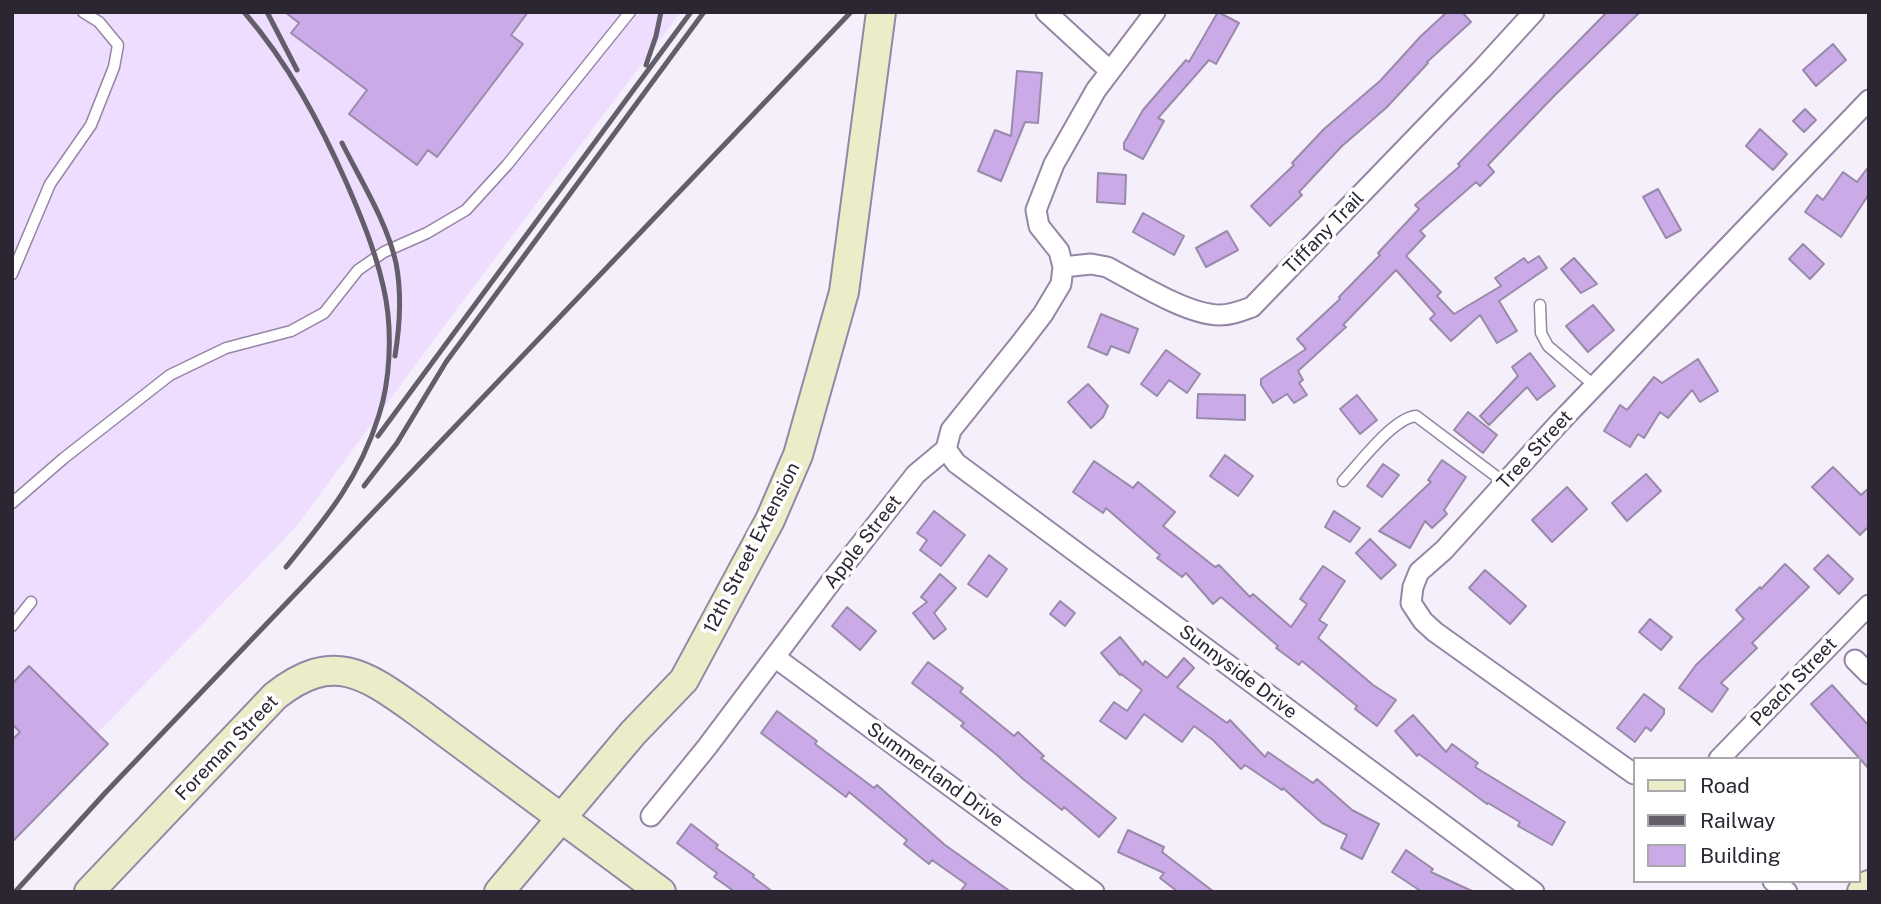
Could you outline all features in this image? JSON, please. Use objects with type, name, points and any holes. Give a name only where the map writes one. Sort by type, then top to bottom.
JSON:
[{"type":"main road","name":"12th Street Extension","points":[[499,892],[633,733],[684,680],[770,520],[798,455],[844,292],[881,12]]},
{"type":"main road","name":"Foreman Street","points":[[89,892],[275,696],[289,685],[312,674],[346,671],[377,683],[661,892]]},
{"type":"main road","points":[[1862,892],[1869,885]]},
{"type":"street","points":[[1046,12],[1109,70]]},
{"type":"street","points":[[1063,267],[1059,251],[1038,226],[1036,210],[1054,164],[1109,70],[1155,12]]},
{"type":"street","name":"Tiffany Trail","points":[[1063,267],[1091,264],[1107,267],[1200,313],[1220,315],[1237,313],[1252,307],[1534,12]]},
{"type":"street","name":"Tree Street","points":[[1632,773],[1448,643],[1423,621],[1411,603],[1413,587],[1419,572],[1444,550],[1595,386],[1869,100]]},
{"type":"street","name":"Apple Street","points":[[651,816],[916,474],[946,449],[951,430],[1043,314],[1060,284],[1063,267]]},
{"type":"street","name":"Sunnyside Drive","points":[[946,449],[967,472],[1534,892]]},
{"type":"street","name":"Peach Street","points":[[1721,757],[1869,605]]},
{"type":"street","name":"Summerland Drive","points":[[776,658],[1094,892]]},
{"type":"lane","points":[[12,274],[50,184],[91,125],[114,67],[118,45],[99,22],[83,12]]},
{"type":"lane","points":[[12,503],[64,458],[170,375],[226,348],[291,331],[324,313],[358,270],[384,252],[426,233],[466,210],[507,165],[629,12]]},
{"type":"lane","points":[[1540,305],[1541,333],[1548,346],[1595,386]]},
{"type":"lane","points":[[1343,481],[1390,430],[1411,416],[1416,416],[1505,483]]},
{"type":"lane","points":[[12,626],[32,602]]},
{"type":"shaded area","points":[[12,12],[681,12],[295,528],[12,822]]},
{"type":"building","points":[[285,12],[528,12],[511,35],[523,44],[437,157],[428,150],[417,165],[349,114],[367,90],[291,33],[299,23]]},
{"type":"building","points":[[1218,12],[1239,23],[1216,64],[1209,60],[1158,118],[1164,121],[1143,159],[1124,149],[1124,143],[1143,110],[1186,60],[1189,62]]},
{"type":"building","points":[[1447,12],[1462,12],[1471,22],[1427,62],[1386,108],[1342,146],[1299,192],[1302,195],[1270,226],[1251,206],[1294,165],[1292,163],[1324,129],[1380,81]]},
{"type":"building","points":[[1607,12],[1640,12],[1488,165],[1494,172],[1480,186],[1476,182],[1420,231],[1425,236],[1406,256],[1441,292],[1437,296],[1454,314],[1501,286],[1495,278],[1524,258],[1528,263],[1539,256],[1547,268],[1499,301],[1517,331],[1497,343],[1480,315],[1451,341],[1430,319],[1435,314],[1396,270],[1343,325],[1346,327],[1298,371],[1303,380],[1299,383],[1307,395],[1294,403],[1287,394],[1273,403],[1261,385],[1261,379],[1306,349],[1297,339],[1340,299],[1380,255],[1378,253],[1419,209],[1415,205],[1460,166],[1458,164]]},
{"type":"building","points":[[1833,44],[1846,60],[1816,86],[1803,70]]},
{"type":"building","points":[[1017,71],[1042,73],[1038,123],[1025,122],[1001,181],[978,171],[995,130],[1011,136]]},
{"type":"building","points":[[1805,109],[1816,120],[1804,132],[1793,121]]},
{"type":"building","points":[[1760,129],[1787,154],[1773,170],[1746,146]]},
{"type":"building","points":[[1869,166],[1869,194],[1841,237],[1805,212],[1817,195],[1823,200],[1843,172],[1857,182]]},
{"type":"building","points":[[1098,173],[1126,175],[1125,204],[1097,202]]},
{"type":"building","points":[[1658,189],[1681,230],[1666,238],[1643,197]]},
{"type":"building","points":[[1143,213],[1184,236],[1174,255],[1133,232]]},
{"type":"building","points":[[1227,231],[1238,250],[1206,267],[1196,248]]},
{"type":"building","points":[[1803,244],[1824,264],[1810,279],[1789,259]]},
{"type":"building","points":[[1574,258],[1597,284],[1581,293],[1561,269]]},
{"type":"building","points":[[1593,305],[1614,330],[1588,352],[1566,326]]},
{"type":"building","points":[[1101,314],[1138,329],[1129,353],[1111,346],[1107,355],[1088,347]]},
{"type":"building","points":[[1166,350],[1200,374],[1187,393],[1169,380],[1157,396],[1141,384]]},
{"type":"building","points":[[1530,353],[1555,386],[1537,400],[1527,387],[1489,425],[1480,416],[1518,376],[1512,367]]},
{"type":"building","points":[[1698,359],[1718,391],[1700,402],[1692,390],[1668,418],[1660,412],[1644,438],[1638,434],[1630,447],[1604,431],[1620,405],[1627,410],[1654,377],[1662,383]]},
{"type":"building","points":[[1088,384],[1108,406],[1103,417],[1091,428],[1068,402]]},
{"type":"building","points":[[1198,394],[1245,395],[1245,420],[1197,418]]},
{"type":"building","points":[[1357,395],[1377,420],[1360,434],[1340,409]]},
{"type":"building","points":[[1468,412],[1497,435],[1483,453],[1454,430]]},
{"type":"building","points":[[1225,455],[1253,476],[1238,496],[1210,476]]},
{"type":"building","points":[[1442,460],[1466,477],[1444,510],[1447,514],[1432,528],[1425,521],[1410,548],[1379,531],[1431,482],[1428,480]]},
{"type":"building","points":[[1094,461],[1133,488],[1138,482],[1175,512],[1163,526],[1215,567],[1219,565],[1250,597],[1253,594],[1291,627],[1307,604],[1300,599],[1323,566],[1345,581],[1319,620],[1327,625],[1318,638],[1373,685],[1396,700],[1377,726],[1302,661],[1299,665],[1276,648],[1278,646],[1221,597],[1213,604],[1186,573],[1182,577],[1157,558],[1160,555],[1106,508],[1103,513],[1073,492]]},
{"type":"building","points":[[1383,464],[1399,475],[1382,497],[1367,486]]},
{"type":"building","points":[[1833,467],[1861,495],[1869,488],[1869,526],[1860,535],[1812,487]]},
{"type":"building","points":[[1646,474],[1661,491],[1627,521],[1612,503]]},
{"type":"building","points":[[1567,487],[1587,509],[1552,542],[1532,520]]},
{"type":"building","points":[[934,511],[965,535],[941,566],[920,550],[927,540],[917,533]]},
{"type":"building","points":[[1334,511],[1360,528],[1350,542],[1325,527]]},
{"type":"building","points":[[1370,539],[1396,565],[1381,579],[1356,553]]},
{"type":"building","points":[[989,555],[1007,569],[987,597],[968,584]]},
{"type":"building","points":[[1828,555],[1853,579],[1839,594],[1814,569]]},
{"type":"building","points":[[1785,564],[1809,587],[1752,643],[1757,648],[1721,683],[1728,689],[1712,712],[1679,688],[1696,665],[1744,619],[1736,610]]},
{"type":"building","points":[[1485,570],[1526,606],[1510,624],[1469,588]]},
{"type":"building","points":[[940,574],[956,588],[934,613],[946,629],[934,639],[913,613],[927,602],[921,597]]},
{"type":"building","points":[[1060,601],[1075,613],[1065,626],[1050,614]]},
{"type":"building","points":[[847,607],[876,631],[860,650],[832,626]]},
{"type":"building","points":[[1650,619],[1672,637],[1661,650],[1639,632]]},
{"type":"building","points":[[1120,637],[1143,665],[1145,661],[1167,678],[1184,658],[1194,668],[1177,687],[1227,723],[1230,720],[1265,757],[1268,752],[1313,783],[1317,779],[1352,810],[1379,824],[1362,859],[1341,848],[1347,835],[1322,823],[1283,788],[1282,790],[1245,765],[1241,769],[1213,740],[1194,726],[1182,742],[1144,714],[1126,739],[1100,721],[1114,702],[1127,711],[1142,690],[1120,675],[1101,653]]},
{"type":"building","points":[[928,662],[963,688],[960,692],[1014,736],[1018,732],[1044,756],[1041,758],[1116,818],[1099,837],[1064,807],[1062,810],[1023,779],[961,726],[964,723],[912,683]]},
{"type":"building","points":[[29,666],[108,744],[12,842],[12,740],[20,732],[12,724],[12,684]]},
{"type":"building","points":[[1832,685],[1869,726],[1869,769],[1860,757],[1811,704]]},
{"type":"building","points":[[1644,694],[1664,709],[1664,714],[1651,731],[1646,727],[1635,742],[1617,728]]},
{"type":"building","points":[[777,711],[817,741],[815,744],[874,788],[877,785],[945,845],[1011,892],[960,892],[966,884],[932,860],[929,864],[904,844],[907,840],[849,792],[846,797],[761,733]]},
{"type":"building","points":[[1413,715],[1446,752],[1452,744],[1478,763],[1475,767],[1565,822],[1552,845],[1518,826],[1520,822],[1487,804],[1419,754],[1417,756],[1395,731]]},
{"type":"building","points":[[691,824],[718,845],[716,848],[773,892],[735,892],[714,877],[717,873],[677,843]]},
{"type":"building","points":[[1128,830],[1164,847],[1162,852],[1214,892],[1178,892],[1160,878],[1164,873],[1118,852]]},
{"type":"building","points":[[1406,850],[1433,869],[1431,872],[1474,892],[1422,892],[1392,872]]},
{"type":"railway","points":[[244,12],[289,73],[337,161],[375,255],[386,300],[389,328],[386,388],[362,459],[340,496],[286,567]]},
{"type":"railway","points":[[267,12],[297,70]]},
{"type":"railway","points":[[646,65],[661,12]]},
{"type":"railway","points":[[378,436],[691,12]]},
{"type":"railway","points":[[364,486],[397,443],[446,362],[704,12]]},
{"type":"railway","points":[[15,892],[106,792],[851,12]]},
{"type":"railway","points":[[342,143],[380,217],[396,263],[400,309],[395,356]]}]
